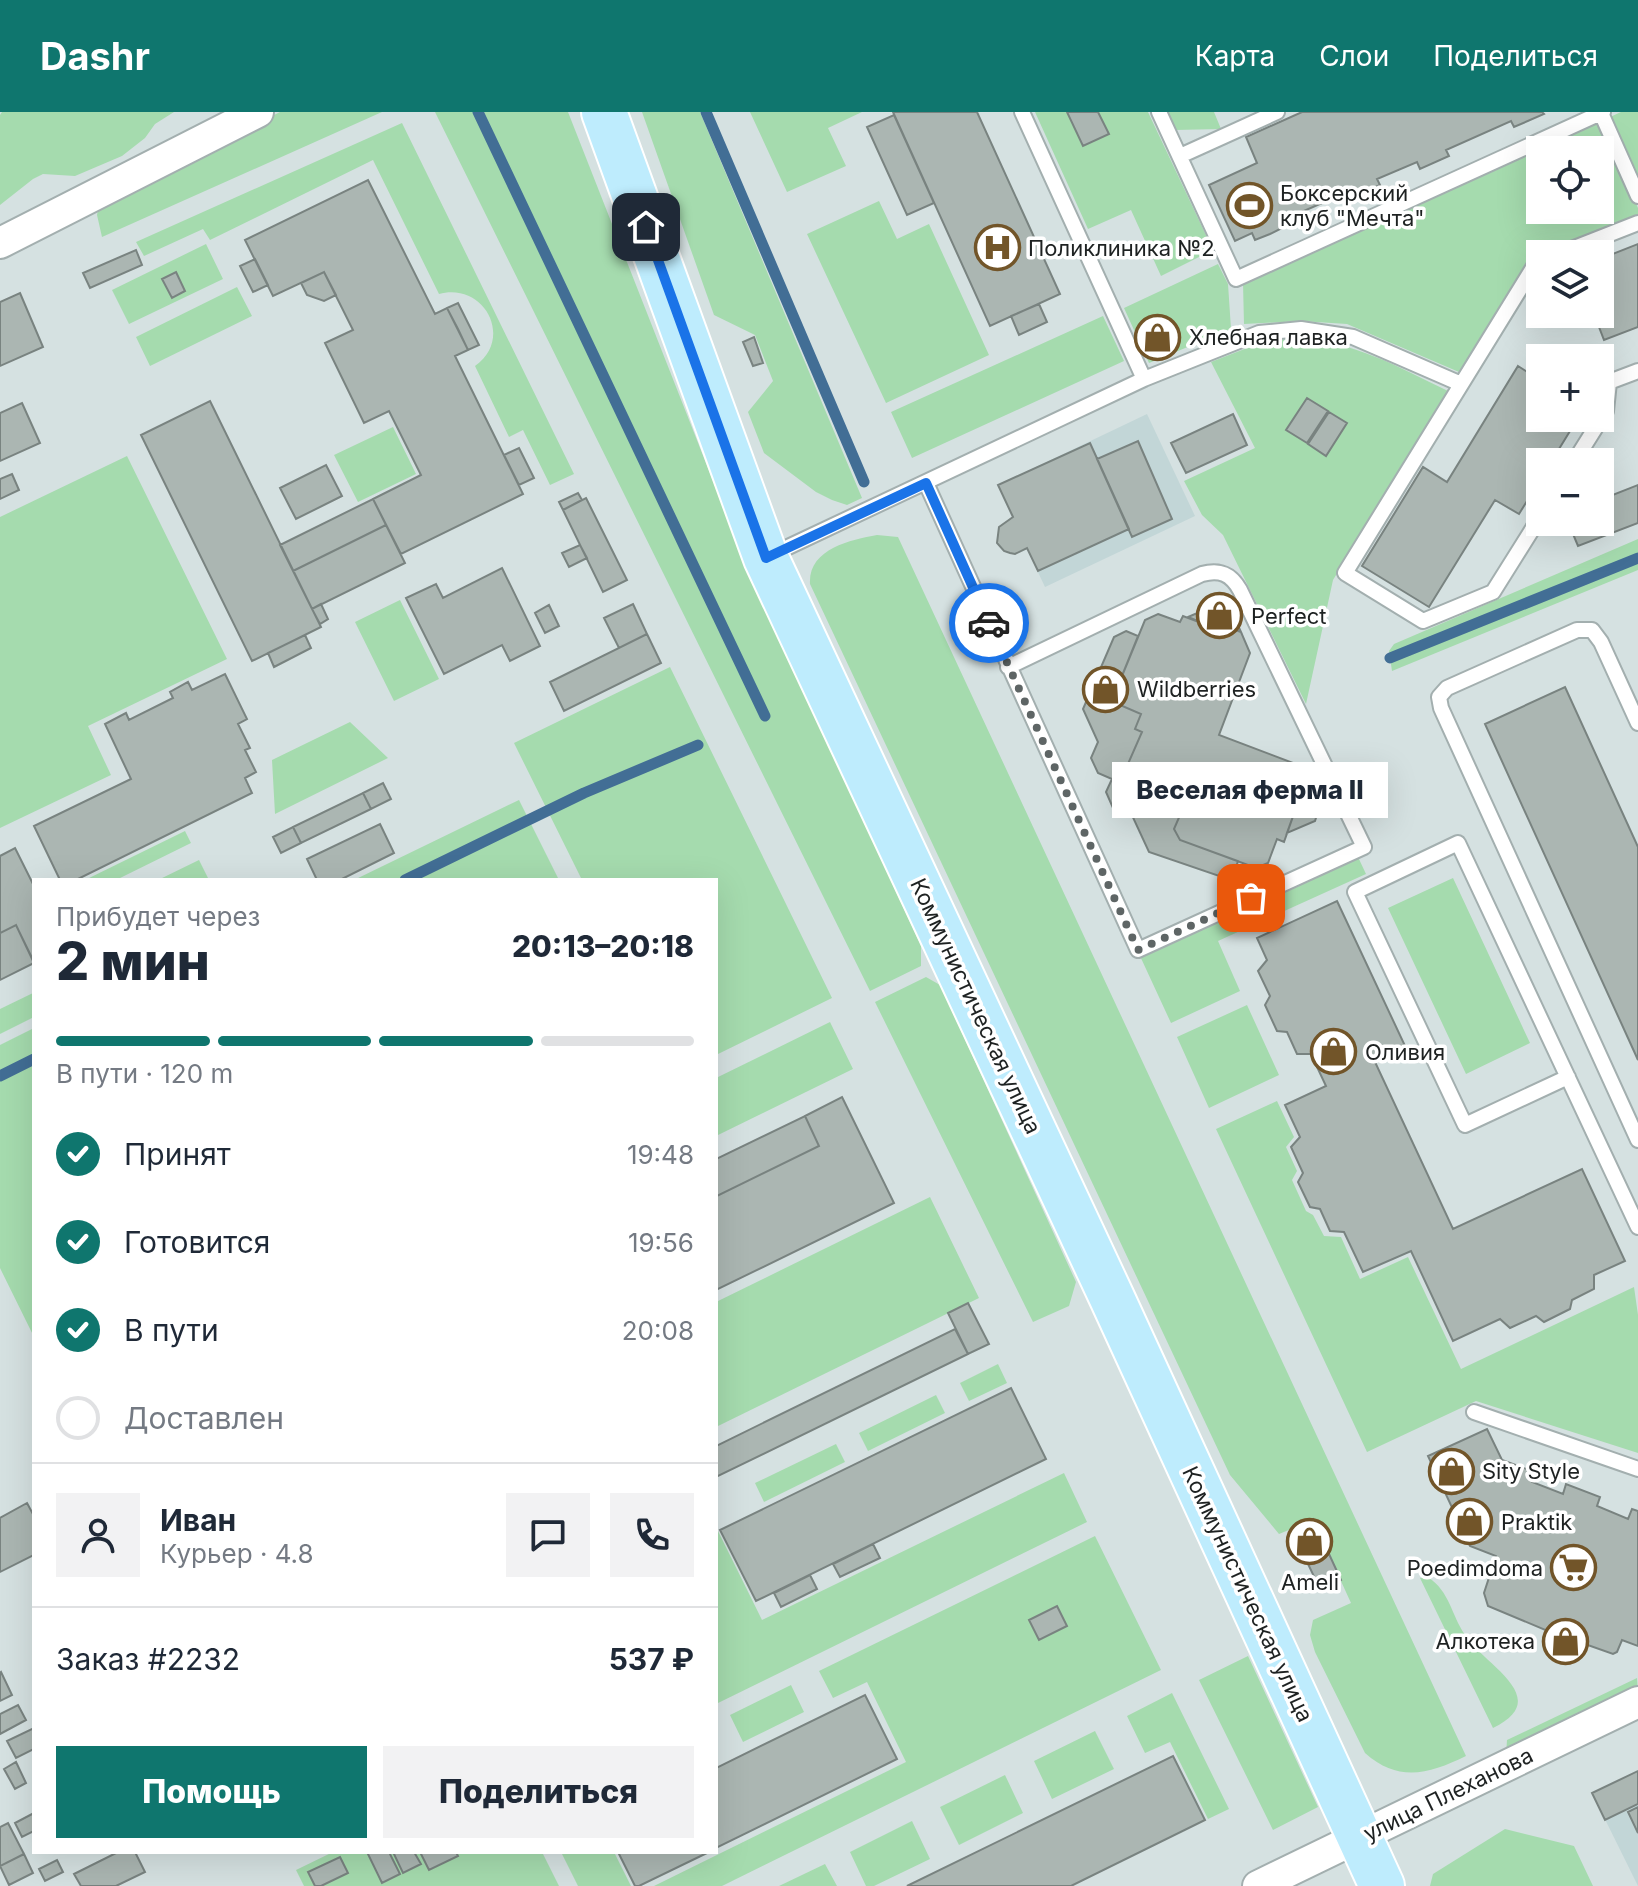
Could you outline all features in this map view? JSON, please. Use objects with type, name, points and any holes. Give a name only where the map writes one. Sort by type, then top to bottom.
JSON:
[{"type":"main road","name":"Коммунистическая улица","points":[[604,112],[766,558],[1119,1312],[1382,1886]]},
{"type":"street","points":[[0,243],[258,112]]},
{"type":"street","name":"улица Плеханова","points":[[1258,1886],[1638,1702]]},
{"type":"lane","points":[[1022,112],[1144,379]]},
{"type":"lane","points":[[1159,112],[1236,279],[1602,113],[1638,196]]},
{"type":"lane","points":[[1180,156],[1277,112]]},
{"type":"lane","points":[[1595,240],[1638,223]]},
{"type":"lane","points":[[1526,279],[1345,573],[1423,621],[1493,592],[1528,536]]},
{"type":"lane","points":[[766,558],[1144,379],[1259,333],[1301,329],[1353,337],[1461,384]]},
{"type":"lane","points":[[1583,448],[1606,411],[1609,382],[1638,371]]},
{"type":"lane","points":[[926,483],[1008,667],[1138,950],[1364,847],[1247,603],[1230,576],[1217,571],[1202,574],[1008,667]]},
{"type":"lane","points":[[1638,723],[1601,642],[1592,630],[1577,630],[1447,688],[1439,697],[1441,708],[1638,1140]]},
{"type":"lane","points":[[1568,1077],[1465,1125],[1355,892],[1458,843],[1568,1077],[1638,1227]]},
{"type":"lane","points":[[1474,1412],[1638,1469]]},
{"type":"shaded area","points":[[1147,414],[1195,516],[1045,587],[1027,549],[1010,553],[997,543],[999,527],[1013,517],[998,485]]},
{"type":"shaded area","points":[[1638,1771],[1638,1886],[1592,1793]]},
{"type":"green space","points":[[2,112],[174,112],[155,124],[145,138],[122,156],[75,176],[43,174],[0,205]]},
{"type":"green space","points":[[280,112],[382,112],[102,237],[97,215],[99,205]]},
{"type":"green space","points":[[435,112],[568,112],[748,570],[921,946],[921,966],[870,991]]},
{"type":"green space","points":[[642,112],[700,112],[862,498],[847,505],[832,500],[816,492],[764,453],[748,412],[773,381],[755,335],[714,315]]},
{"type":"green space","points":[[750,112],[862,112],[828,128],[846,166],[787,192]]},
{"type":"green space","points":[[1035,112],[1148,112],[1213,250],[1161,276],[1131,210],[1088,229]]},
{"type":"green space","points":[[1166,112],[1214,112],[1221,129],[1175,130]]},
{"type":"green space","points":[[1621,112],[1638,112],[1638,180],[1610,117]]},
{"type":"green space","points":[[1599,122],[1605,136],[1568,136]]},
{"type":"green space","points":[[402,123],[574,474],[550,485],[523,430],[509,437],[475,366],[487,355],[492,342],[493,328],[489,315],[470,296],[439,294],[373,160],[210,240],[203,229],[144,256],[136,242]]},
{"type":"green space","points":[[1526,155],[1526,224],[1614,224],[1614,155],[1638,208],[1638,216],[1576,240],[1526,240],[1526,264],[1459,372],[1347,324],[1301,321],[1244,324],[1243,283]]},
{"type":"green space","points":[[879,201],[897,239],[929,224],[989,355],[886,403],[807,234]]},
{"type":"green space","points":[[206,244],[223,279],[129,324],[112,290]]},
{"type":"green space","points":[[1218,264],[1228,284],[1231,329],[1149,363],[1124,308]]},
{"type":"green space","points":[[237,287],[252,316],[150,366],[136,337]]},
{"type":"green space","points":[[1103,316],[1124,361],[912,458],[891,412]]},
{"type":"green space","points":[[1296,338],[1357,350],[1448,391],[1333,580],[1306,704],[1223,535],[1202,515],[1184,481],[1255,448],[1211,362],[1260,343]]},
{"type":"green space","points":[[393,427],[416,474],[358,502],[334,455]]},
{"type":"green space","points":[[127,456],[227,659],[88,726],[111,775],[0,828],[0,517]]},
{"type":"green space","points":[[877,535],[898,537],[1466,1756],[1427,1771],[1414,1772],[1390,1769],[1378,1762],[1365,1753],[1315,1652],[1310,1635],[1313,1620],[1351,1603],[1313,1520],[1279,1534],[1230,1475],[810,584],[811,572],[823,554],[843,543]]},
{"type":"green space","points":[[1638,539],[1638,570],[1392,671],[1389,651],[1394,644]]},
{"type":"green space","points":[[400,600],[439,679],[394,701],[355,622]]},
{"type":"green space","points":[[670,667],[832,998],[718,1054],[718,878],[581,878],[514,743]]},
{"type":"green space","points":[[350,722],[388,758],[275,814],[272,760]]},
{"type":"green space","points":[[519,800],[558,878],[358,878]]},
{"type":"green space","points":[[185,831],[191,843],[120,878],[89,878]]},
{"type":"green space","points":[[1358,857],[1366,874],[1218,941],[1240,991],[1171,1023],[1140,956]]},
{"type":"green space","points":[[199,860],[208,878],[162,878]]},
{"type":"green space","points":[[1453,878],[1530,1043],[1466,1074],[1388,908]]},
{"type":"green space","points":[[926,977],[940,985],[1076,1282],[1069,1306],[1033,1322],[875,1002]]},
{"type":"green space","points":[[32,993],[32,1018],[0,1034],[0,1009]]},
{"type":"green space","points":[[1247,1005],[1279,1075],[1209,1108],[1177,1037]]},
{"type":"green space","points":[[830,1022],[853,1069],[718,1135],[718,1077]]},
{"type":"green space","points":[[32,1029],[32,1333],[0,1268],[0,1045]]},
{"type":"green space","points":[[1277,1101],[1294,1137],[1286,1147],[1297,1171],[1292,1180],[1306,1211],[1313,1215],[1324,1236],[1341,1237],[1360,1279],[1408,1257],[1461,1369],[1634,1287],[1638,1315],[1638,1453],[1476,1401],[1367,1452],[1216,1129]]},
{"type":"green space","points":[[930,1197],[979,1298],[718,1426],[718,1301]]},
{"type":"green space","points":[[998,1364],[1007,1383],[969,1401],[960,1383]]},
{"type":"green space","points":[[936,1395],[945,1413],[868,1451],[859,1433]]},
{"type":"green space","points":[[836,1444],[845,1462],[764,1502],[755,1483]]},
{"type":"green space","points":[[1064,1473],[1087,1522],[718,1703],[718,1531],[762,1620]]},
{"type":"green space","points":[[1095,1536],[1161,1670],[722,1886],[654,1886],[906,1762],[867,1682],[833,1698],[819,1671]]},
{"type":"green space","points":[[1428,1577],[1446,1596],[1465,1635],[1499,1670],[1516,1693],[1517,1705],[1510,1717],[1493,1728],[1420,1578]]},
{"type":"green space","points":[[1248,1656],[1318,1807],[1273,1830],[1199,1680]]},
{"type":"green space","points":[[1637,1678],[1638,1693],[1506,1756],[1507,1740]]},
{"type":"green space","points":[[791,1685],[804,1712],[743,1742],[730,1715]]},
{"type":"green space","points":[[1172,1693],[1229,1809],[1208,1819],[1170,1742],[1145,1753],[1127,1716]]},
{"type":"green space","points":[[1095,1731],[1114,1769],[1052,1799],[1034,1761]]},
{"type":"green space","points":[[1005,1775],[1023,1813],[959,1845],[940,1807]]},
{"type":"green space","points":[[912,1821],[930,1859],[874,1886],[866,1886],[850,1852]]},
{"type":"green space","points":[[1505,1829],[1574,1846],[1593,1886],[1430,1886],[1433,1874]]},
{"type":"green space","points":[[329,1854],[543,1854],[559,1886],[304,1886],[296,1870]]},
{"type":"green space","points":[[562,1854],[615,1854],[631,1886],[578,1886]]},
{"type":"green space","points":[[825,1864],[837,1886],[779,1886]]},
{"type":"building","name":"Поликлиника №2","points":[[893,112],[977,112],[1060,294],[990,326]]},
{"type":"building","points":[[1067,112],[1098,112],[1109,134],[1083,146]]},
{"type":"building","points":[[1302,112],[1544,114],[1514,127],[1511,121],[1446,150],[1449,156],[1420,169],[1417,162],[1377,179],[1380,185],[1351,198],[1347,192],[1281,221],[1284,227],[1270,234],[1255,240],[1252,233],[1235,241],[1209,185],[1257,163],[1246,137]]},
{"type":"building","points":[[894,115],[934,203],[907,215],[867,127]]},
{"type":"building","points":[[368,180],[435,314],[447,308],[458,329],[468,350],[455,356],[523,494],[401,554],[373,499],[421,475],[389,411],[364,423],[325,343],[353,330],[324,272],[273,296],[245,240]]},
{"type":"building","points":[[1638,244],[1638,327],[1604,340],[1599,328],[1614,328],[1614,253]]},
{"type":"building","points":[[136,250],[142,265],[90,288],[83,273]]},
{"type":"building","points":[[255,259],[268,285],[253,292],[240,266]]},
{"type":"building","points":[[176,272],[185,291],[172,298],[162,279]]},
{"type":"building","points":[[324,272],[336,295],[324,301],[307,295],[301,283]]},
{"type":"building","points":[[20,293],[43,347],[0,366],[0,302]]},
{"type":"building","points":[[458,303],[479,345],[468,350],[447,308]]},
{"type":"building","points":[[1039,304],[1047,322],[1019,335],[1011,316]]},
{"type":"building","points":[[1164,317],[1177,345],[1151,357],[1138,329]]},
{"type":"building","points":[[754,337],[763,363],[753,366],[743,342]]},
{"type":"building","points":[[1518,366],[1526,371],[1526,432],[1569,432],[1560,448],[1526,448],[1526,503],[1519,514],[1495,500],[1429,607],[1362,566],[1423,467],[1447,482]]},
{"type":"building","points":[[1307,398],[1328,411],[1307,443],[1286,430]]},
{"type":"building","points":[[210,401],[321,627],[252,661],[141,435]]},
{"type":"building","points":[[22,403],[40,443],[0,461],[0,413]]},
{"type":"building","points":[[1329,412],[1347,423],[1326,456],[1308,444]]},
{"type":"building","points":[[1233,414],[1247,445],[1186,473],[1171,443]]},
{"type":"building","points":[[1138,441],[1172,519],[1132,537],[1097,459]]},
{"type":"building","points":[[1090,443],[1129,529],[1038,571],[1027,548],[1015,554],[1004,551],[997,543],[999,527],[1013,517],[998,485]]},
{"type":"building","points":[[519,448],[534,478],[519,485],[504,455]]},
{"type":"building","points":[[326,465],[342,496],[296,519],[280,488]]},
{"type":"building","points":[[12,474],[19,490],[0,499],[0,479]]},
{"type":"building","points":[[1638,485],[1638,523],[1614,532],[1614,494]]},
{"type":"building","points":[[578,493],[582,500],[563,510],[559,502]]},
{"type":"building","points":[[586,498],[627,580],[603,592],[563,510]]},
{"type":"building","points":[[373,499],[386,525],[293,571],[280,545]]},
{"type":"building","points":[[386,525],[405,563],[312,609],[293,571]]},
{"type":"building","points":[[1574,536],[1604,536],[1578,546]]},
{"type":"building","points":[[580,545],[587,558],[569,567],[562,553]]},
{"type":"building","points":[[502,568],[540,646],[510,661],[502,645],[444,674],[406,598],[436,584],[443,598]]},
{"type":"building","points":[[321,604],[328,619],[320,624],[312,609]]},
{"type":"building","points":[[633,604],[647,634],[619,648],[604,618]]},
{"type":"building","points":[[1218,604],[1231,610],[1241,632],[1219,624],[1217,629],[1188,617]]},
{"type":"building","points":[[549,605],[559,626],[545,633],[535,613]]},
{"type":"building","points":[[1158,614],[1180,622],[1183,616],[1217,629],[1219,624],[1241,632],[1250,653],[1219,735],[1301,766],[1310,787],[1301,809],[1296,808],[1284,842],[1277,839],[1268,863],[1256,868],[1180,840],[1174,829],[1184,806],[1170,801],[1173,793],[1124,773],[1142,732],[1135,729],[1141,714],[1120,705],[1115,693],[1145,620]]},
{"type":"building","points":[[1126,631],[1138,636],[1115,693],[1120,705],[1141,714],[1135,729],[1142,732],[1124,773],[1173,793],[1170,801],[1184,806],[1174,829],[1180,840],[1238,861],[1235,870],[1222,877],[1149,852],[1131,813],[1113,808],[1106,792],[1112,779],[1098,773],[1091,758],[1098,742],[1083,709],[1114,637]]},
{"type":"building","points":[[647,634],[661,663],[564,711],[550,682]]},
{"type":"building","points":[[305,635],[311,648],[274,667],[268,653]]},
{"type":"building","points":[[225,674],[247,719],[238,724],[250,748],[245,750],[256,772],[245,778],[252,793],[80,878],[59,878],[34,826],[131,779],[105,724],[126,713],[129,720],[173,698],[170,692],[188,682],[192,690]]},
{"type":"building","points":[[1565,687],[1638,847],[1638,1060],[1485,724]]},
{"type":"building","points":[[383,783],[391,799],[371,809],[363,793]]},
{"type":"building","points":[[1310,787],[1319,808],[1315,821],[1287,833],[1296,808],[1301,809]]},
{"type":"building","points":[[363,793],[371,809],[301,843],[293,827]]},
{"type":"building","points":[[380,824],[394,853],[344,878],[316,878],[307,859]]},
{"type":"building","points":[[293,827],[301,843],[281,853],[273,837]]},
{"type":"building","points":[[15,848],[32,882],[32,958],[16,925],[0,933],[0,856]]},
{"type":"building","points":[[1337,901],[1406,1048],[1375,1062],[1453,1229],[1582,1169],[1625,1261],[1594,1275],[1594,1289],[1572,1300],[1570,1309],[1544,1322],[1536,1316],[1510,1328],[1500,1319],[1453,1341],[1411,1251],[1363,1272],[1344,1232],[1330,1231],[1320,1209],[1310,1207],[1298,1182],[1303,1173],[1291,1147],[1300,1137],[1285,1105],[1326,1086],[1311,1054],[1297,1054],[1287,1032],[1277,1031],[1265,1005],[1270,996],[1258,971],[1267,960],[1257,938]]},
{"type":"building","points":[[16,925],[32,964],[0,980],[0,933]]},
{"type":"building","points":[[842,1097],[894,1203],[718,1289],[718,1196],[819,1146],[805,1116]]},
{"type":"building","points":[[805,1116],[819,1146],[718,1196],[718,1158]]},
{"type":"building","points":[[968,1303],[989,1344],[968,1354],[948,1313]]},
{"type":"building","points":[[955,1329],[968,1354],[718,1476],[718,1445]]},
{"type":"building","points":[[1011,1388],[1046,1459],[756,1601],[720,1530]]},
{"type":"building","points":[[1487,1429],[1502,1460],[1535,1472],[1532,1482],[1563,1494],[1566,1484],[1600,1497],[1597,1506],[1628,1519],[1632,1509],[1638,1511],[1638,1646],[1622,1640],[1613,1654],[1585,1644],[1575,1660],[1545,1649],[1548,1631],[1488,1606],[1484,1593],[1496,1556],[1470,1546],[1428,1456]]},
{"type":"building","points":[[27,1503],[32,1512],[32,1556],[0,1572],[0,1518]]},
{"type":"building","name":"Ameli","points":[[1313,1519],[1329,1554],[1308,1564],[1292,1529]]},
{"type":"building","points":[[873,1544],[880,1558],[840,1577],[833,1564]]},
{"type":"building","points":[[1329,1554],[1341,1580],[1320,1589],[1308,1564]]},
{"type":"building","points":[[810,1575],[817,1589],[781,1607],[774,1593]]},
{"type":"building","points":[[1057,1606],[1067,1626],[1039,1640],[1029,1620]]},
{"type":"building","points":[[0,1673],[12,1695],[0,1701]]},
{"type":"building","points":[[865,1695],[897,1759],[718,1847],[718,1767]]},
{"type":"building","points":[[18,1705],[26,1720],[0,1734],[0,1714]]},
{"type":"building","points":[[32,1729],[32,1750],[16,1758],[7,1741]]},
{"type":"building","points":[[1173,1756],[1205,1820],[1071,1886],[907,1886]]},
{"type":"building","points":[[16,1762],[26,1783],[15,1789],[4,1769]]},
{"type":"building","points":[[1638,1771],[1638,1804],[1605,1820],[1592,1793]]},
{"type":"building","points":[[1638,1807],[1638,1833],[1628,1812]]},
{"type":"building","points":[[32,1814],[32,1832],[22,1837],[15,1823]]},
{"type":"building","points":[[8,1823],[24,1854],[0,1866],[0,1827]]},
{"type":"building","points":[[24,1854],[33,1873],[9,1885],[0,1866]]},
{"type":"building","points":[[114,1854],[136,1854],[145,1872],[116,1886],[81,1886],[74,1874]]},
{"type":"building","points":[[368,1854],[390,1854],[400,1874],[382,1883]]},
{"type":"building","points":[[394,1854],[415,1854],[421,1864],[403,1873]]},
{"type":"building","points":[[421,1854],[457,1854],[458,1856],[429,1870]]},
{"type":"building","points":[[619,1854],[705,1854],[639,1886],[635,1886]]},
{"type":"building","points":[[340,1857],[348,1873],[315,1886],[308,1872]]},
{"type":"building","points":[[57,1860],[63,1872],[45,1881],[39,1869]]},
{"type":"waterway","points":[[478,112],[765,716]]},
{"type":"waterway","points":[[706,112],[864,482]]},
{"type":"waterway","points":[[1390,658],[1638,558]]},
{"type":"waterway","points":[[409,878],[584,793],[698,745]]},
{"type":"waterway","points":[[0,1076],[32,1060]]},
{"type":"way so far","points":[[989,623],[1138,950],[1251,898]]},
{"type":"place","name":"Боксерский клуб \"Мечта\"","points":[[1249,206]]},
{"type":"place","name":"Поликлиника №2","points":[[997,248]]},
{"type":"place","name":"Хлебная лавка","points":[[1158,337]]},
{"type":"place","name":"Perfect","points":[[1220,616]]},
{"type":"place","name":"Wildberries","points":[[1106,689]]},
{"type":"place","name":"Веселая ферма II","points":[[1251,898]]},
{"type":"place","name":"Оливия","points":[[1334,1052]]},
{"type":"place","name":"Sity Style","points":[[1451,1471]]},
{"type":"place","name":"Praktik","points":[[1470,1522]]},
{"type":"place","name":"Ameli","points":[[1310,1541]]},
{"type":"place","name":"Poedimdoma","points":[[1574,1568]]},
{"type":"place","name":"Алкотека","points":[[1566,1641]]},
{"type":"route","points":[[646,227],[766,558],[926,483],[989,623]]}]
